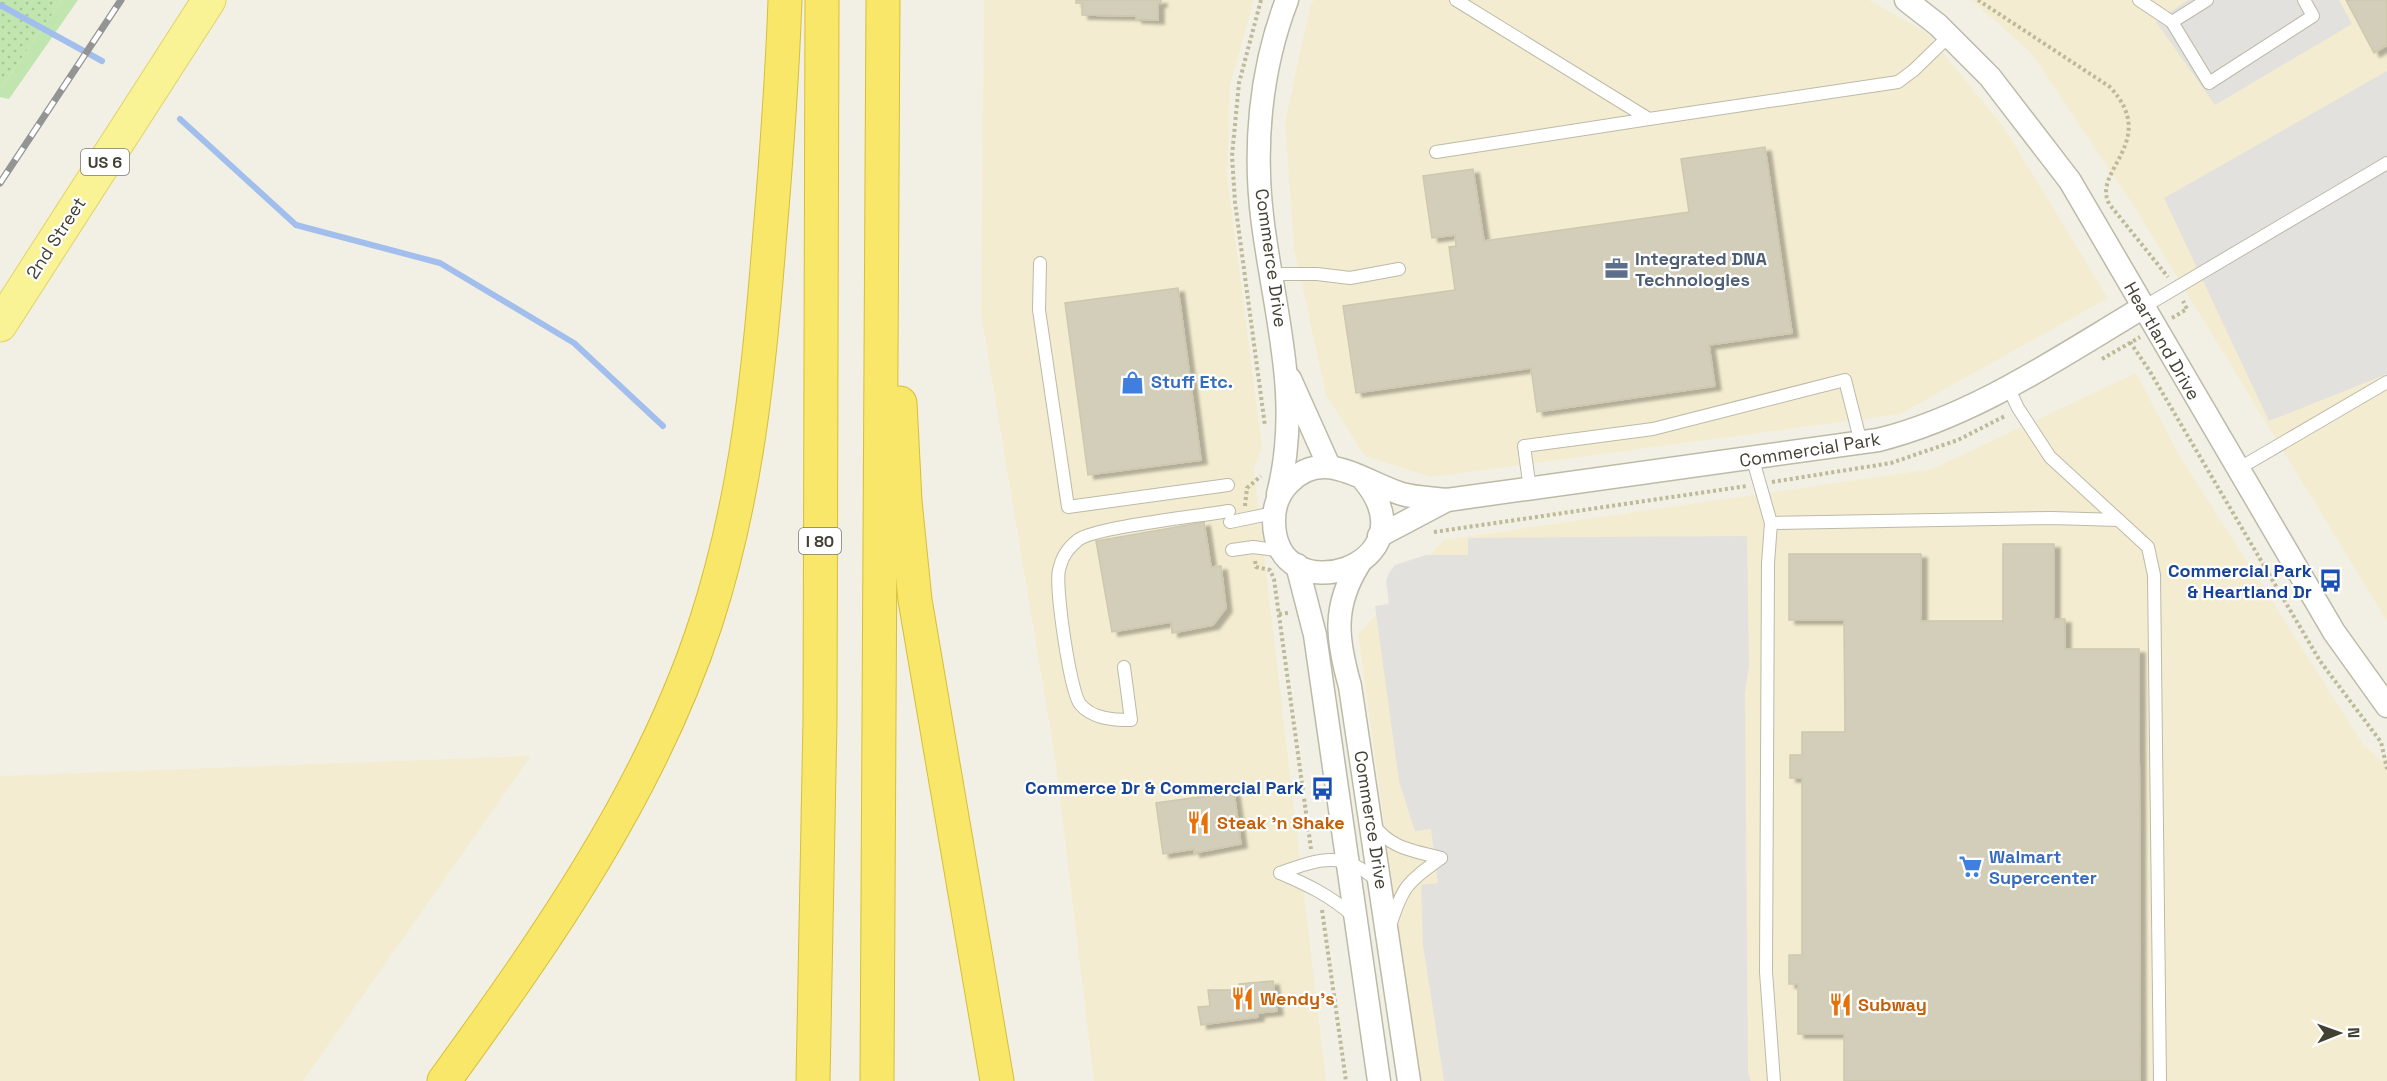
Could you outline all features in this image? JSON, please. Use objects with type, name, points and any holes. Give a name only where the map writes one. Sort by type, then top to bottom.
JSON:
[{"type":"highway","points":[[444,1081],[530,963],[599,853],[634,788],[674,703],[705,625],[730,542],[752,421],[762,338],[776,166],[785,0]]},
{"type":"highway","name":"I 80","points":[[813,1081],[820,708],[822,0]]},
{"type":"highway","points":[[878,1081],[883,0]]},
{"type":"highway","points":[[882,110],[890,204],[905,501],[915,600],[997,1081]]},
{"type":"main road","name":"2nd Street","points":[[0,325],[210,0]]},
{"type":"street","name":"Commerce Drive","points":[[1287,0],[1267,64],[1259,166],[1263,222],[1288,375]]},
{"type":"street","name":"Heartland Drive","points":[[1906,0],[1949,36],[1990,77],[2070,182],[2334,632],[2387,706]]},
{"type":"street","name":"Commercial Park","points":[[1447,500],[1753,459],[1861,443],[1911,432],[2008,387],[2142,308]]},
{"type":"street","points":[[1288,375],[1329,466]]},
{"type":"street","points":[[1288,375],[1287,459],[1274,510],[1274,527],[1290,558],[1312,572],[1328,574],[1344,572],[1359,564],[1371,552],[1379,536],[1379,505],[1373,491],[1363,479]]},
{"type":"street","points":[[1274,510],[1282,490],[1295,477],[1311,468],[1329,466],[1347,470],[1363,479],[1403,494],[1447,500]]},
{"type":"street","points":[[1379,536],[1447,500]]},
{"type":"street","name":"Commerce Drive","points":[[1290,558],[1315,635],[1346,861],[1380,1081]]},
{"type":"street","name":"Commerce Drive","points":[[1359,564],[1348,581],[1338,634],[1350,686],[1409,1081]]},
{"type":"lane","points":[[1456,0],[1649,119]]},
{"type":"lane","points":[[2139,0],[2172,22],[2209,83],[2313,16],[2304,0]]},
{"type":"lane","points":[[2172,22],[2207,0]]},
{"type":"lane","points":[[1436,152],[1898,82],[1914,70],[1949,36]]},
{"type":"lane","points":[[2142,308],[2387,163]]},
{"type":"lane","points":[[1040,263],[1039,310],[1068,507],[1228,485]]},
{"type":"lane","points":[[1271,274],[1350,278],[1399,269]]},
{"type":"lane","points":[[1530,489],[1524,446],[1653,429],[1845,380],[1861,443]]},
{"type":"lane","points":[[2238,470],[2387,382]]},
{"type":"lane","points":[[2008,387],[2018,408],[2050,457],[2148,547],[2154,574],[2160,1081]]},
{"type":"lane","points":[[1753,459],[1771,523],[1768,573],[1766,972],[1774,1081]]},
{"type":"lane","points":[[1124,667],[1131,720],[1110,720],[1092,713],[1081,705],[1073,691],[1060,601],[1058,573],[1065,552],[1089,534],[1274,510]]},
{"type":"lane","points":[[1771,523],[2040,518],[2119,520]]},
{"type":"lane","points":[[1232,550],[1252,547],[1290,558]]},
{"type":"lane","points":[[1371,821],[1381,835],[1391,843],[1441,858],[1407,883],[1399,895],[1388,933]]},
{"type":"lane","points":[[1355,919],[1327,895],[1280,873],[1313,861],[1346,861],[1365,870],[1380,884]]},
{"type":"path","points":[[1261,0],[1239,83],[1232,156],[1235,202],[1265,429]]},
{"type":"path","points":[[1978,0],[2109,87],[2117,96],[2127,115],[2128,140],[2125,151],[2107,182],[2106,195],[2110,205],[2166,272]]},
{"type":"path","points":[[2178,314],[2187,309],[2181,299]]},
{"type":"path","points":[[2137,339],[2130,342],[2139,353],[2277,590],[2320,661],[2381,742],[2387,770]]},
{"type":"path","points":[[1246,510],[1244,495],[1247,488],[1264,472]]},
{"type":"path","points":[[1428,533],[1736,488]]},
{"type":"path","points":[[1254,558],[1256,567],[1270,570],[1274,579],[1311,849]]},
{"type":"path","points":[[1321,907],[1346,1081]]},
{"type":"shaded area","points":[[984,0],[1254,0],[1230,85],[1227,175],[1262,447],[1254,469],[1326,1081],[1094,1081],[1055,757],[981,313]]},
{"type":"shaded area","points":[[1314,0],[1869,0],[1927,33],[2005,129],[2108,298],[1900,414],[1431,477],[1365,456],[1326,395],[1294,249],[1285,123],[1310,6]]},
{"type":"shaded area","points":[[1971,0],[2387,0],[2387,621],[2133,205],[2031,53]]},
{"type":"shaded area","points":[[2188,0],[2339,0],[2352,24],[2215,105],[2156,22]]},
{"type":"shaded area","points":[[2387,71],[2387,374],[2269,421],[2164,198]]},
{"type":"shaded area","points":[[2136,373],[2179,455],[2363,744],[2387,766],[2387,1081],[1420,1081],[1358,634],[1444,540],[1932,469]]},
{"type":"shaded area","points":[[1747,536],[1749,666],[1745,693],[1748,1073],[1751,1081],[1444,1081],[1423,945],[1421,885],[1438,883],[1431,829],[1415,831],[1399,781],[1375,606],[1389,604],[1386,581],[1389,573],[1395,565],[1426,555],[1468,555],[1468,538]]},
{"type":"shaded area","points":[[531,756],[303,1081],[0,1081],[0,776]]},
{"type":"green space","points":[[0,0],[62,0],[0,89]]},
{"type":"green space","points":[[62,0],[78,0],[9,99],[0,97],[0,89]]},
{"type":"building","points":[[1076,0],[1161,0],[1161,3],[1158,3],[1158,20],[1136,19],[1136,16],[1082,15],[1082,3],[1076,3]]},
{"type":"building","points":[[2346,0],[2387,0],[2387,45],[2374,53]]},
{"type":"building","name":"Integrated DNA Technologies","points":[[1765,147],[1792,333],[1709,345],[1715,386],[1537,412],[1531,368],[1356,393],[1343,306],[1455,290],[1449,247],[1456,246],[1455,235],[1432,238],[1423,176],[1473,169],[1484,241],[1689,212],[1681,159]]},
{"type":"building","name":"Stuff Etc.","points":[[1178,288],[1201,460],[1088,475],[1065,303]]},
{"type":"building","points":[[1204,522],[1211,567],[1221,566],[1226,608],[1213,625],[1172,633],[1171,622],[1112,632],[1096,541]]},
{"type":"building","name":"Walmart Supercenter","points":[[2003,544],[2054,544],[2054,619],[2065,619],[2065,649],[2139,649],[2140,1081],[1844,1081],[1844,1034],[1798,1034],[1798,984],[1789,984],[1789,955],[1802,955],[1802,778],[1790,778],[1790,755],[1802,755],[1802,732],[1845,732],[1844,620],[1789,620],[1789,554],[1921,554],[1921,621],[2003,621]]},
{"type":"building","name":"Steak 'n Shake","points":[[1234,792],[1241,844],[1194,853],[1194,849],[1163,854],[1156,803]]},
{"type":"building","name":"Wendy's","points":[[1273,981],[1277,1011],[1258,1013],[1258,1017],[1201,1025],[1198,1007],[1210,1006],[1208,990],[1240,990],[1239,984]]},
{"type":"waterway","points":[[0,5],[102,61]]},
{"type":"waterway","points":[[180,119],[296,225],[440,263],[574,343],[663,426]]},
{"type":"railway","points":[[0,183],[121,0]]},
{"type":"place","name":"Integrated DNA Technologies","points":[[1617,269]]},
{"type":"place","name":"Stuff Etc.","points":[[1133,382]]},
{"type":"place","name":"Commercial Park & Heartland Dr","points":[[2330,581]]},
{"type":"place","name":"Commerce Dr & Commercial Park","points":[[1322,788]]},
{"type":"place","name":"Steak 'n Shake","points":[[1199,823]]},
{"type":"place","name":"Walmart Supercenter","points":[[1971,867]]},
{"type":"place","name":"Wendy's","points":[[1242,999]]},
{"type":"place","name":"Subway","points":[[1840,1005]]}]
